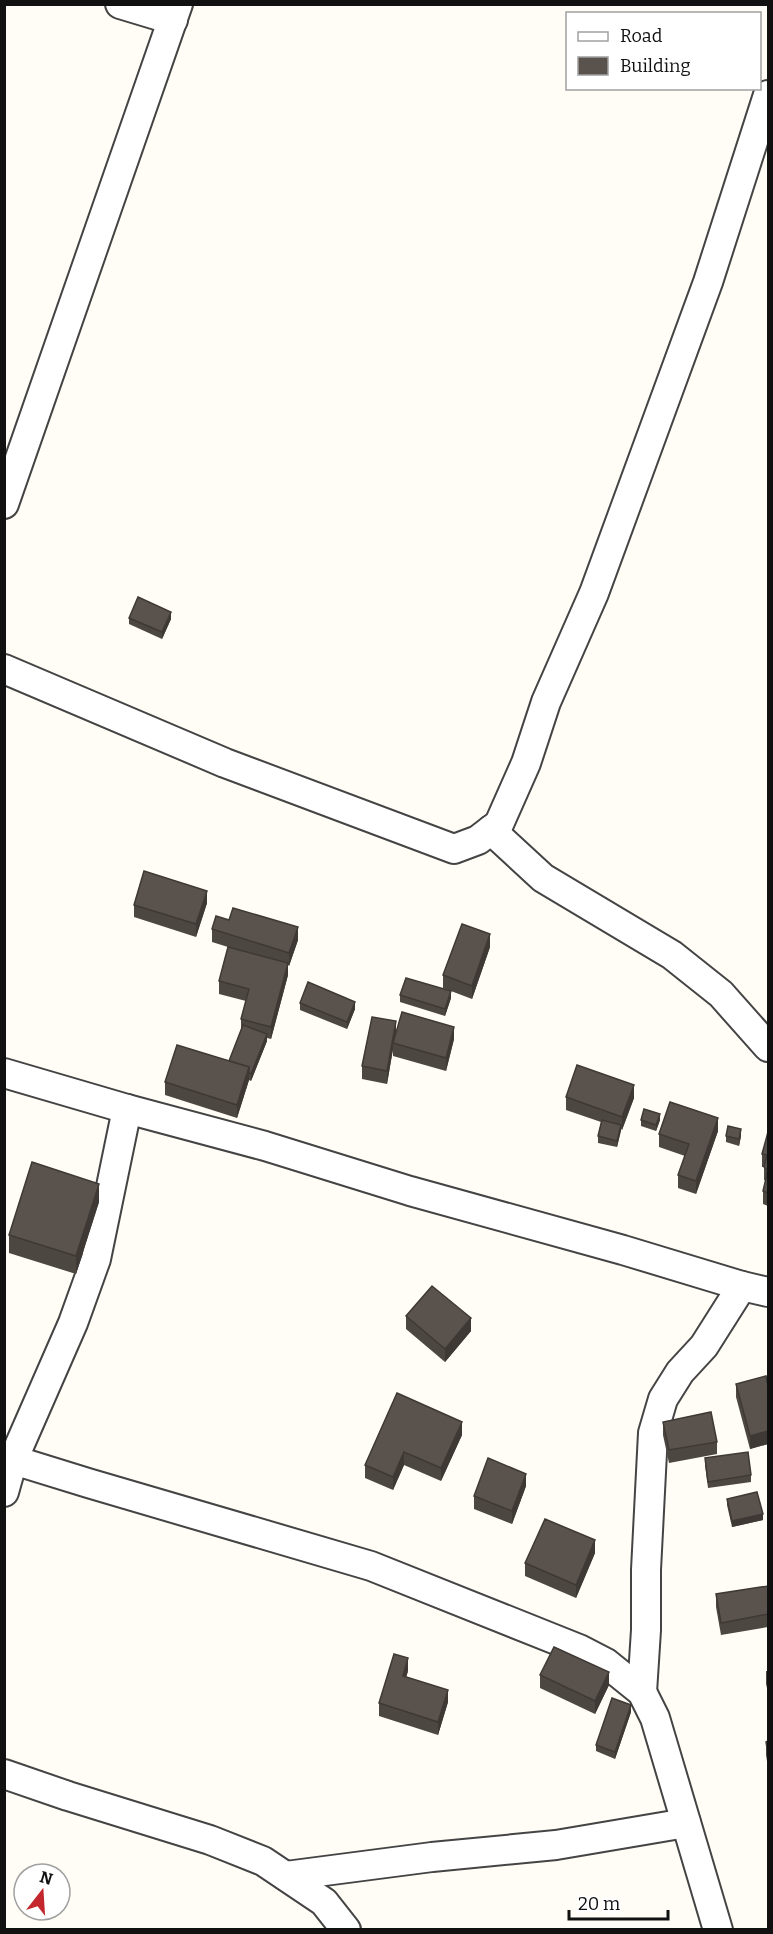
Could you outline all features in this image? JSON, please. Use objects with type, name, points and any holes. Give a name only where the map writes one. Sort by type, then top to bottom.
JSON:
[{"type":"street","points":[[4,504],[175,12],[120,4]]},
{"type":"street","points":[[4,669],[225,763],[454,849],[478,840],[499,824],[521,773],[546,702],[594,593],[708,282],[768,95]]},
{"type":"street","points":[[491,830],[543,878],[672,955],[721,994],[768,1047]]},
{"type":"street","points":[[4,1073],[265,1146],[410,1191],[755,1289],[680,1372],[663,1399],[653,1433],[642,1692]]},
{"type":"street","points":[[4,1492],[9,1458],[73,1323],[96,1259],[127,1109]]},
{"type":"street","points":[[9,1458],[371,1566],[579,1649],[606,1663],[642,1692],[655,1718],[718,1929]]},
{"type":"street","points":[[4,1774],[210,1839],[263,1861],[324,1902],[346,1929]]},
{"type":"street","points":[[286,1876],[432,1857],[556,1845],[686,1823]]},
{"type":"building","points":[[138,597],[171,612],[162,632],[129,618]]},
{"type":"building","points":[[144,871],[207,891],[196,924],[134,905]]},
{"type":"building","points":[[233,908],[298,927],[289,953],[212,929],[216,916],[229,920]]},
{"type":"building","points":[[462,924],[490,934],[472,986],[443,975]]},
{"type":"building","points":[[228,947],[288,963],[271,1027],[241,1019],[249,989],[219,981]]},
{"type":"building","points":[[406,978],[451,991],[445,1009],[400,995]]},
{"type":"building","points":[[308,982],[355,1002],[347,1022],[300,1003]]},
{"type":"building","points":[[402,1012],[454,1027],[446,1058],[393,1043]]},
{"type":"building","points":[[372,1017],[396,1021],[387,1071],[362,1066]]},
{"type":"building","points":[[243,1025],[267,1034],[251,1074],[249,1067],[229,1061]]},
{"type":"building","points":[[177,1045],[249,1067],[237,1105],[165,1082]]},
{"type":"building","points":[[577,1065],[634,1085],[622,1117],[566,1097]]},
{"type":"building","points":[[670,1102],[718,1118],[696,1181],[678,1175],[689,1144],[659,1134]]},
{"type":"building","points":[[644,1109],[660,1114],[656,1125],[641,1120]]},
{"type":"building","points":[[602,1120],[621,1125],[617,1141],[598,1136]]},
{"type":"building","points":[[728,1126],[741,1129],[739,1139],[726,1136]]},
{"type":"building","points":[[768,1132],[768,1170],[764,1167],[767,1155],[762,1154]]},
{"type":"building","points":[[32,1162],[99,1184],[76,1256],[9,1235]]},
{"type":"building","points":[[768,1170],[768,1193],[763,1191]]},
{"type":"building","points":[[432,1286],[471,1318],[445,1349],[406,1316]]},
{"type":"building","points":[[766,1376],[768,1431],[750,1436],[736,1384]]},
{"type":"building","points":[[397,1393],[462,1422],[441,1468],[404,1452],[393,1477],[365,1465]]},
{"type":"building","points":[[711,1412],[717,1442],[669,1450],[663,1422]]},
{"type":"building","points":[[748,1452],[751,1475],[708,1482],[705,1458]]},
{"type":"building","points":[[488,1458],[526,1474],[512,1511],[474,1496]]},
{"type":"building","points":[[757,1492],[763,1514],[732,1521],[727,1499]]},
{"type":"building","points":[[545,1519],[595,1540],[576,1585],[525,1563]]},
{"type":"building","points":[[768,1586],[768,1614],[721,1623],[716,1594]]},
{"type":"building","points":[[554,1647],[609,1672],[595,1701],[540,1675]]},
{"type":"building","points":[[394,1654],[408,1658],[403,1676],[448,1690],[438,1722],[379,1703]]},
{"type":"building","points":[[612,1698],[631,1705],[615,1752],[596,1745]]}]
